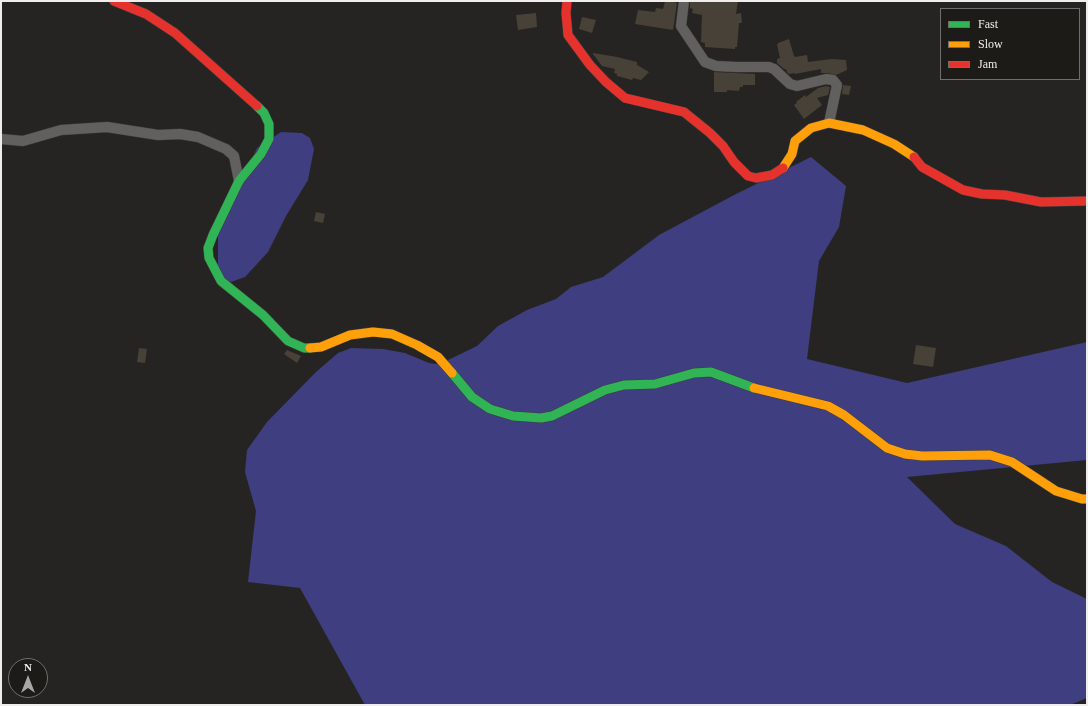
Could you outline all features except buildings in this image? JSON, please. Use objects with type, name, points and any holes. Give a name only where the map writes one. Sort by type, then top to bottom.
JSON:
[{"type":"street","points":[[114,1],[146,14],[175,33],[264,113],[269,124],[268,138],[261,154],[239,181],[213,235],[208,248],[209,258],[221,281],[263,315],[288,341],[304,348],[321,347],[350,335],[373,332],[392,334],[417,345],[438,357],[472,397],[490,409],[513,416],[541,418],[552,416],[605,390],[624,385],[655,384],[694,373],[711,372],[761,390],[828,406],[844,415],[887,448],[905,454],[922,456],[990,455],[1012,462],[1056,491],[1082,499],[1087,499]]},
{"type":"street","points":[[567,1],[566,13],[568,35],[590,65],[606,82],[625,98],[684,112],[723,146],[734,162],[748,176],[756,178],[772,175],[784,166],[792,154],[795,141],[811,128],[829,123],[863,130],[894,144],[915,158],[922,167],[963,190],[982,194],[1005,195],[1041,202],[1087,201]]},
{"type":"street","points":[[684,1],[681,26],[706,62],[716,66],[769,67],[774,69],[790,84],[797,86],[833,80],[837,85],[829,123]]},
{"type":"street","points":[[1,139],[23,141],[61,130],[107,127],[158,135],[180,134],[198,137],[226,149],[234,156],[239,181]]},
{"type":"shaded area","points":[[281,132],[302,133],[310,138],[314,149],[308,180],[286,216],[268,252],[245,277],[231,282],[218,278],[218,233],[257,148]]},
{"type":"shaded area","points":[[811,157],[846,186],[839,227],[819,261],[807,359],[907,383],[1087,342],[1087,460],[907,477],[955,524],[1006,546],[1052,582],[1087,599],[1087,698],[1070,705],[365,705],[300,588],[248,582],[256,511],[245,472],[247,450],[267,422],[316,372],[338,353],[351,348],[383,349],[405,353],[429,363],[435,364],[448,360],[477,346],[498,326],[527,310],[556,299],[571,287],[603,277],[659,235],[734,195]]},
{"type":"traffic: fast","points":[[257,106],[264,113],[269,124],[269,139],[261,154],[239,181],[213,235],[208,248],[209,258],[221,281],[263,315],[288,341],[304,348],[310,348]]},
{"type":"traffic: fast","points":[[452,373],[472,397],[490,409],[513,416],[541,418],[552,416],[605,390],[624,385],[655,384],[694,373],[711,372],[754,388]]},
{"type":"traffic: slow","points":[[783,168],[792,154],[795,141],[811,128],[829,123],[863,130],[894,144],[914,157]]},
{"type":"traffic: slow","points":[[310,348],[321,347],[350,335],[373,332],[392,334],[417,345],[438,357],[452,373]]},
{"type":"traffic: slow","points":[[754,388],[828,406],[844,415],[887,448],[905,454],[922,456],[990,455],[1012,462],[1056,491],[1082,499],[1087,499]]},
{"type":"traffic: jam","points":[[114,1],[146,14],[175,33],[257,106]]},
{"type":"traffic: jam","points":[[567,1],[566,13],[568,35],[590,65],[606,82],[625,98],[684,112],[710,133],[723,146],[734,162],[748,176],[756,178],[772,175],[783,168]]},
{"type":"traffic: jam","points":[[914,157],[922,167],[963,190],[982,194],[1005,195],[1041,202],[1087,201]]}]
